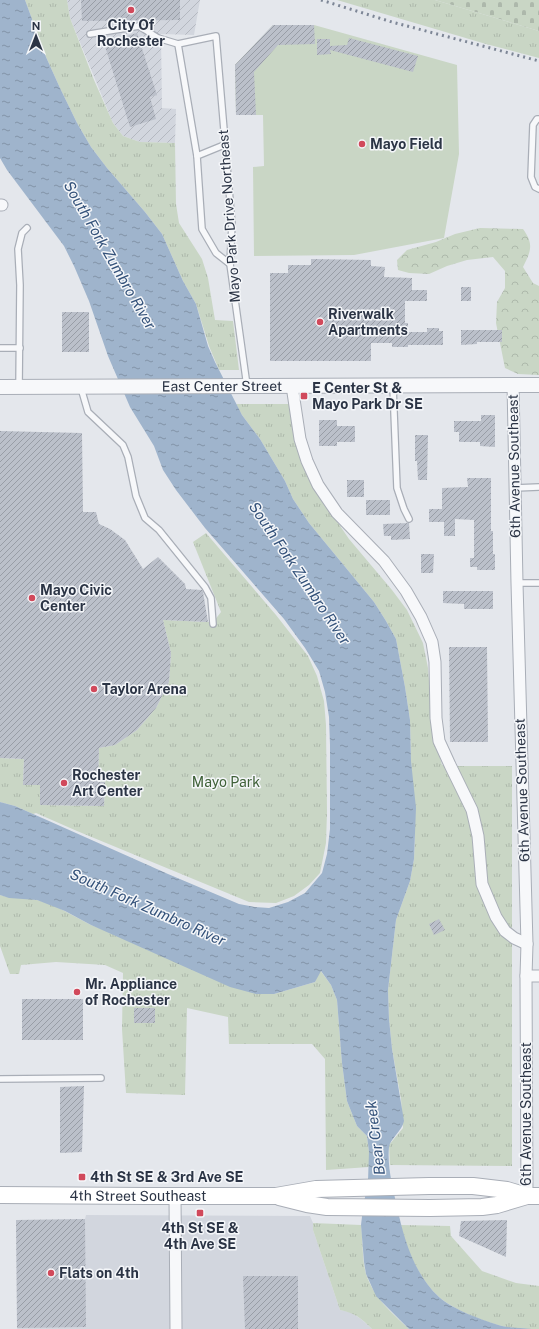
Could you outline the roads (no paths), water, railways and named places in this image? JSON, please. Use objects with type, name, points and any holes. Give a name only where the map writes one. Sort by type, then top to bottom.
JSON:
[{"type":"main road","name":"4th Street Southeast","points":[[0,1195],[276,1196],[305,1190],[327,1188],[473,1186],[507,1190],[533,1196]]},
{"type":"main road","name":"4th Street Southeast","points":[[276,1196],[307,1204],[327,1207],[430,1208],[482,1207],[533,1196]]},
{"type":"street","name":"6th Avenue Southeast","points":[[513,384],[526,976],[533,1196]]},
{"type":"street","name":"East Center Street","points":[[0,387],[115,388],[539,384]]},
{"type":"street","points":[[292,386],[300,439],[307,461],[318,485],[337,513],[384,561],[406,591],[421,617],[432,642],[435,662],[436,718],[439,741],[472,810],[478,836],[482,884],[496,917],[505,931],[514,938],[526,944]]},
{"type":"street","points":[[526,976],[539,976]]},
{"type":"street","points":[[175,1196],[176,1329]]},
{"type":"lane","points":[[90,34],[139,26],[158,38],[178,44],[197,156],[202,229],[216,253],[230,264]]},
{"type":"lane","name":"Mayo Park Drive Northeast","points":[[178,44],[216,36],[224,145],[232,224],[230,264],[247,386]]},
{"type":"lane","points":[[539,119],[537,119],[533,125],[531,177],[535,187],[539,188]]},
{"type":"lane","points":[[197,156],[224,145]]},
{"type":"lane","points":[[19,387],[20,285],[18,249],[22,233],[27,228]]},
{"type":"lane","points":[[0,348],[20,348]]},
{"type":"lane","points":[[393,385],[397,488],[409,519]]},
{"type":"lane","points":[[81,388],[88,412],[123,445],[128,456],[136,496],[145,518],[159,530],[205,587],[211,598],[213,624]]},
{"type":"lane","points":[[515,488],[539,488]]},
{"type":"lane","points":[[517,583],[539,583]]},
{"type":"lane","points":[[0,1079],[101,1078]]},
{"type":"water","points":[[0,0],[25,0],[46,57],[77,123],[91,147],[162,234],[183,281],[196,304],[208,346],[215,362],[242,415],[260,439],[285,481],[293,499],[309,523],[374,602],[396,639],[410,720],[411,761],[416,808],[414,859],[410,881],[396,920],[388,990],[392,1049],[404,1121],[403,1125],[391,1141],[389,1147],[392,1185],[403,1231],[411,1255],[430,1288],[439,1297],[452,1306],[486,1321],[506,1327],[532,1329],[409,1329],[376,1296],[366,1274],[361,1225],[368,1181],[369,1152],[367,1136],[357,1126],[347,1101],[342,1063],[337,1000],[331,985],[321,971],[315,982],[274,994],[256,994],[230,987],[91,925],[65,911],[37,900],[9,898],[0,895],[0,802],[15,806],[239,904],[269,908],[288,902],[305,893],[322,873],[327,854],[330,829],[330,745],[329,717],[325,692],[319,671],[305,648],[284,619],[205,528],[176,490],[163,470],[154,446],[130,407],[108,356],[89,301],[64,246],[7,170],[0,158]]},
{"type":"railway","points":[[321,0],[392,22],[539,61]]},
{"type":"place","name":"City Of Rochester","points":[[131,10]]},
{"type":"place","name":"Mayo Field","points":[[362,144]]},
{"type":"place","name":"Riverwalk Apartments","points":[[320,322]]},
{"type":"place","name":"E Center St & Mayo Park Dr SE","points":[[304,396]]},
{"type":"place","name":"Mayo Civic Center","points":[[32,598]]},
{"type":"place","name":"Taylor Arena","points":[[94,689]]},
{"type":"place","name":"Rochester Art Center","points":[[64,783]]},
{"type":"place","name":"Mr. Appliance of Rochester","points":[[77,992]]},
{"type":"place","name":"4th St SE & 3rd Ave SE","points":[[82,1177]]},
{"type":"place","name":"4th St SE & 4th Ave SE","points":[[200,1213]]},
{"type":"place","name":"Flats on 4th","points":[[51,1273]]},
{"type":"water label","name":"South Fork Zumbro River","points":[[110,255]]},
{"type":"water label","name":"South Fork Zumbro River","points":[[300,573]]},
{"type":"water label","name":"South Fork Zumbro River","points":[[148,907]]},
{"type":"water label","name":"Bear Creek","points":[[375,1138]]},
{"type":"park label","name":"Mayo Park","points":[[226,782]]}]
